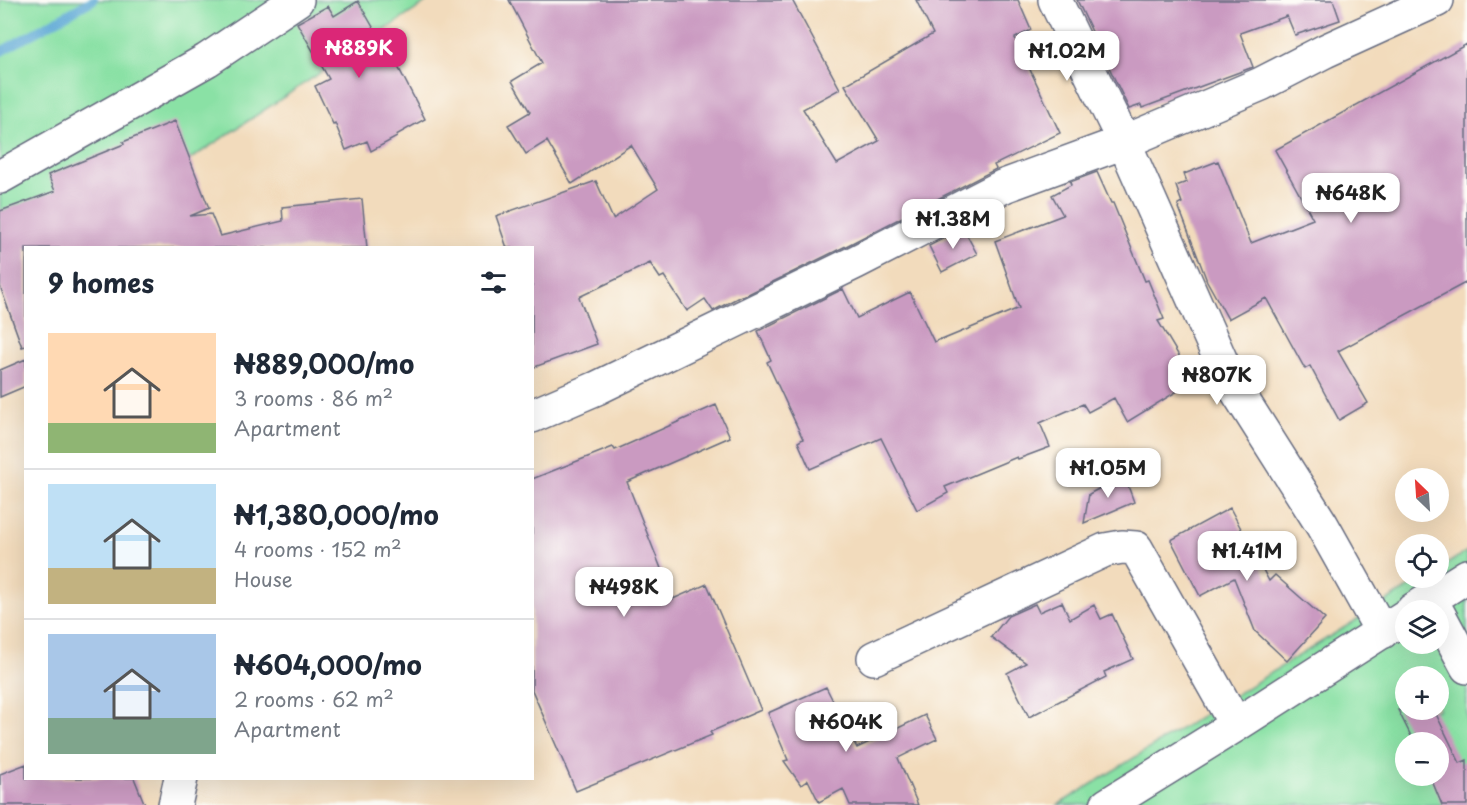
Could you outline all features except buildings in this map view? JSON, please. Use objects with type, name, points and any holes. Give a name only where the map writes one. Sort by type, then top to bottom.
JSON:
[{"type":"street","points":[[0,177],[207,60],[297,0]]},
{"type":"street","points":[[1055,0],[1124,142],[1228,377],[1322,525],[1404,600]]},
{"type":"street","points":[[534,415],[628,373],[856,262],[1004,186],[1124,142],[1262,84],[1325,51],[1437,0]]},
{"type":"street","points":[[874,658],[1105,550],[1122,547],[1136,548],[1236,725]]},
{"type":"street","points":[[1435,600],[1467,576]]},
{"type":"street","points":[[1107,805],[1395,627]]},
{"type":"street","points":[[1449,647],[1467,667]]},
{"type":"street","points":[[175,805],[181,780]]},
{"type":"green space","points":[[0,0],[430,0],[60,246],[24,246],[24,251],[0,286]]},
{"type":"green space","points":[[1467,551],[1467,805],[1058,805],[1408,588],[1449,588],[1449,563]]},
{"type":"waterway","points":[[0,52],[93,0]]}]
